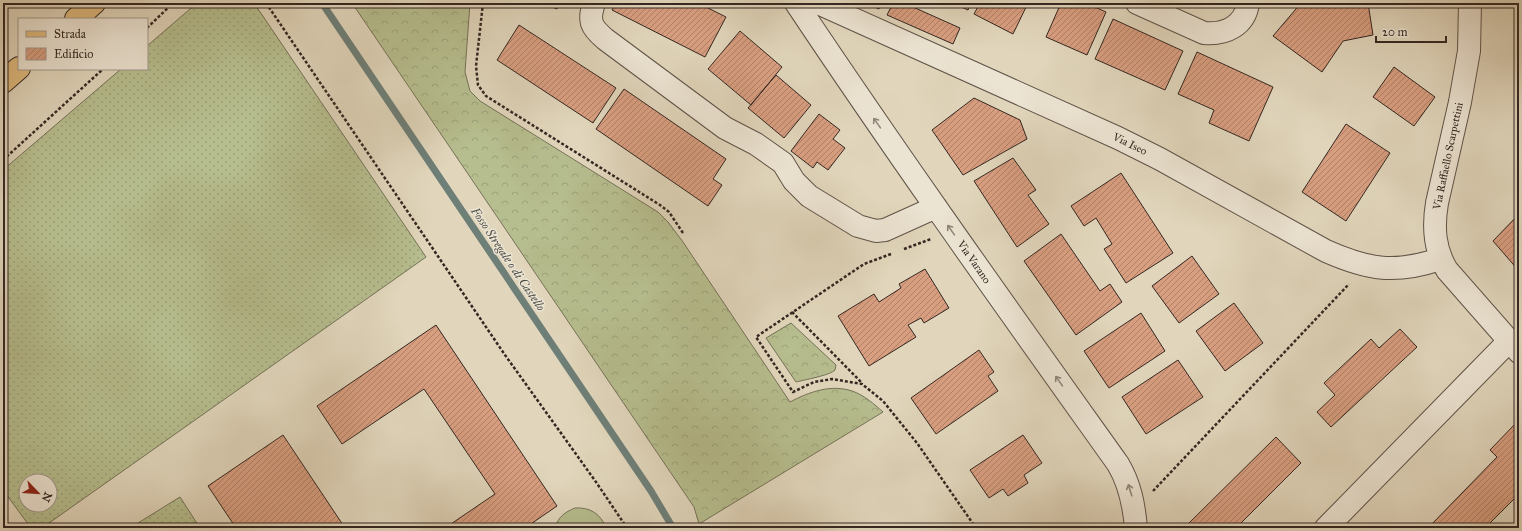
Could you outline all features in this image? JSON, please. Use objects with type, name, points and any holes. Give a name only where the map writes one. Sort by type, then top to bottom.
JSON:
[{"type":"main road","points":[[77,18],[94,3]]},
{"type":"main road","points":[[3,82],[18,69]]},
{"type":"street","points":[[594,3],[590,20],[593,28],[605,39],[725,128],[756,144],[783,163],[794,180],[809,196],[851,222],[867,229],[876,231],[885,230],[936,207]]},
{"type":"street","name":"Via Varano","points":[[796,3],[936,207],[1118,464],[1129,486],[1135,519]]},
{"type":"street","name":"Via Iseo","points":[[818,3],[1118,138],[1160,159],[1326,251],[1347,260],[1365,266],[1384,269],[1402,269],[1440,259]]},
{"type":"street","points":[[1137,3],[1204,33],[1215,34],[1225,32],[1235,27],[1242,19],[1248,3]]},
{"type":"street","name":"Via Raffaello Scarpettini","points":[[1470,3],[1469,51],[1460,102],[1440,187],[1435,217],[1436,236],[1440,259],[1455,281],[1515,346]]},
{"type":"street","points":[[1326,528],[1515,346]]},
{"type":"path","points":[[148,27],[173,3]]},
{"type":"path","points":[[266,3],[505,355],[627,528]]},
{"type":"path","points":[[483,3],[476,66],[478,85],[486,96],[660,205],[669,212],[683,232]]},
{"type":"path","points":[[3,160],[102,70]]},
{"type":"path","points":[[899,251],[935,237]]},
{"type":"path","points":[[862,384],[832,379],[814,382],[793,392],[756,336],[864,264],[892,253]]},
{"type":"path","points":[[1135,519],[1365,266]]},
{"type":"path","points":[[792,312],[862,384],[883,401],[917,443],[976,528]]},
{"type":"green space","points":[[197,3],[254,3],[426,257],[42,528],[31,528],[20,513],[58,513],[58,473],[18,473],[18,510],[3,490],[3,170],[120,70],[148,70],[148,45]]},
{"type":"green space","points":[[352,3],[470,3],[465,72],[470,91],[480,101],[658,212],[668,222],[683,242],[790,402],[812,392],[836,388],[852,391],[861,395],[883,412],[699,524],[694,507]]},
{"type":"green space","points":[[791,323],[836,365],[833,372],[796,382],[766,338]]},
{"type":"green space","points":[[180,497],[200,528],[130,528]]},
{"type":"green space","points":[[575,508],[594,512],[604,523],[606,528],[555,528],[562,515]]},
{"type":"building","points":[[542,3],[560,3],[557,9]]},
{"type":"building","points":[[616,3],[698,3],[726,17],[705,57],[612,10]]},
{"type":"building","points":[[866,3],[881,3],[879,9]]},
{"type":"building","points":[[893,3],[904,3],[960,28],[953,44],[887,15]]},
{"type":"building","points":[[952,3],[971,3],[968,10]]},
{"type":"building","points":[[980,3],[1028,3],[1013,34],[974,14]]},
{"type":"building","points":[[1061,3],[1086,3],[1106,12],[1087,55],[1046,37]]},
{"type":"building","points":[[1301,3],[1368,3],[1373,35],[1343,41],[1322,72],[1273,36]]},
{"type":"building","points":[[1113,19],[1183,51],[1165,90],[1095,59]]},
{"type":"building","points":[[519,25],[616,88],[593,123],[497,60]]},
{"type":"building","points":[[740,31],[782,67],[751,105],[708,69]]},
{"type":"building","points":[[1197,52],[1273,87],[1249,141],[1209,123],[1214,110],[1178,94]]},
{"type":"building","points":[[1394,67],[1435,97],[1414,126],[1373,97]]},
{"type":"building","points":[[776,75],[811,105],[784,138],[748,108]]},
{"type":"building","points":[[624,89],[726,159],[713,179],[722,185],[708,206],[596,129]]},
{"type":"building","points":[[974,98],[1020,120],[1027,139],[963,175],[932,130]]},
{"type":"building","points":[[819,114],[840,130],[833,139],[845,148],[828,170],[817,162],[813,168],[791,151]]},
{"type":"building","points":[[1346,124],[1390,153],[1346,221],[1302,192]]},
{"type":"building","points":[[1013,158],[1036,190],[1028,195],[1049,224],[1017,247],[974,181]]},
{"type":"building","points":[[1121,173],[1173,253],[1126,283],[1104,249],[1112,244],[1096,218],[1084,226],[1071,206]]},
{"type":"building","points":[[1519,214],[1519,271],[1493,241]]},
{"type":"building","points":[[1061,234],[1100,291],[1110,284],[1122,302],[1076,335],[1024,261]]},
{"type":"building","points":[[1192,256],[1219,294],[1179,323],[1152,286]]},
{"type":"building","points":[[925,269],[949,308],[924,323],[921,318],[908,325],[916,337],[869,366],[838,316],[874,294],[879,302],[901,288],[899,284]]},
{"type":"building","points":[[1234,303],[1263,343],[1225,371],[1196,331]]},
{"type":"building","points":[[1141,313],[1165,351],[1109,388],[1084,351]]},
{"type":"building","points":[[436,325],[557,506],[525,528],[445,528],[495,494],[424,389],[342,444],[317,406]]},
{"type":"building","points":[[1400,329],[1417,347],[1331,427],[1317,412],[1335,395],[1324,383],[1371,339],[1379,348]]},
{"type":"building","points":[[979,350],[994,372],[988,376],[998,391],[936,434],[911,398]]},
{"type":"building","points":[[1178,360],[1203,397],[1146,434],[1122,397]]},
{"type":"building","points":[[1516,423],[1519,426],[1519,498],[1517,496],[1485,528],[1428,528],[1497,457],[1490,450]]},
{"type":"building","points":[[283,435],[345,528],[236,528],[208,486]]},
{"type":"building","points":[[1023,435],[1042,463],[1024,475],[1028,483],[1008,496],[1003,489],[989,498],[970,470]]},
{"type":"building","points":[[1276,437],[1301,463],[1236,528],[1184,528]]},
{"type":"waterway","name":"Fosso Stregale o di Castello","points":[[322,3],[651,491],[673,528]]}]
